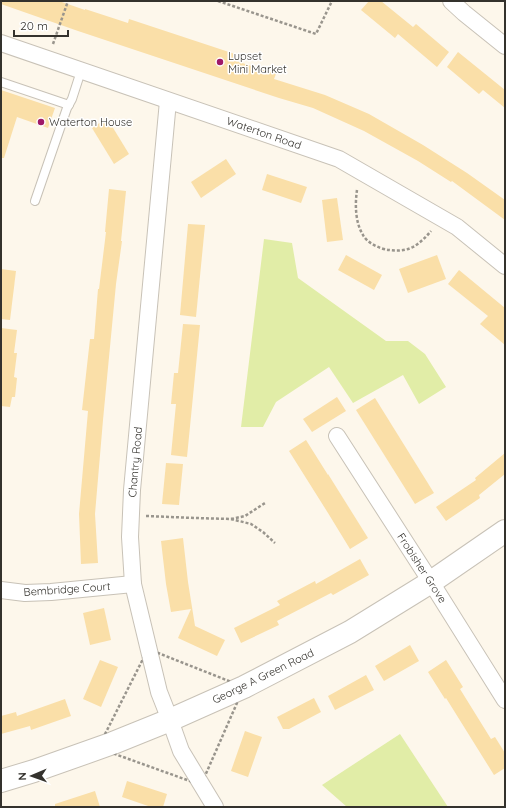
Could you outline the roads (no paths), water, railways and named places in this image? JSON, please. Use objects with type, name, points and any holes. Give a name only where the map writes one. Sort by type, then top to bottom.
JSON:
[{"type":"main road","name":"George A Green Road","points":[[1,781],[42,769],[113,743],[170,720],[244,687],[350,632],[431,582],[505,531]]},
{"type":"street","points":[[451,1],[505,46]]},
{"type":"street","name":"Waterton Road","points":[[1,43],[339,159],[457,227],[505,266]]},
{"type":"street","name":"Chantry Road","points":[[168,101],[132,490],[130,537],[133,584],[159,692],[181,751],[215,807]]},
{"type":"street","name":"Frobisher Grove","points":[[337,436],[505,700]]},
{"type":"street","name":"Bembridge Court","points":[[1,590],[25,593],[51,592],[133,584]]},
{"type":"lane","points":[[35,201],[81,71]]},
{"type":"lane","points":[[1,82],[69,105]]},
{"type":"place","name":"Lupset Mini Market","points":[[220,62]]},
{"type":"place","name":"Waterton House","points":[[41,122]]}]
